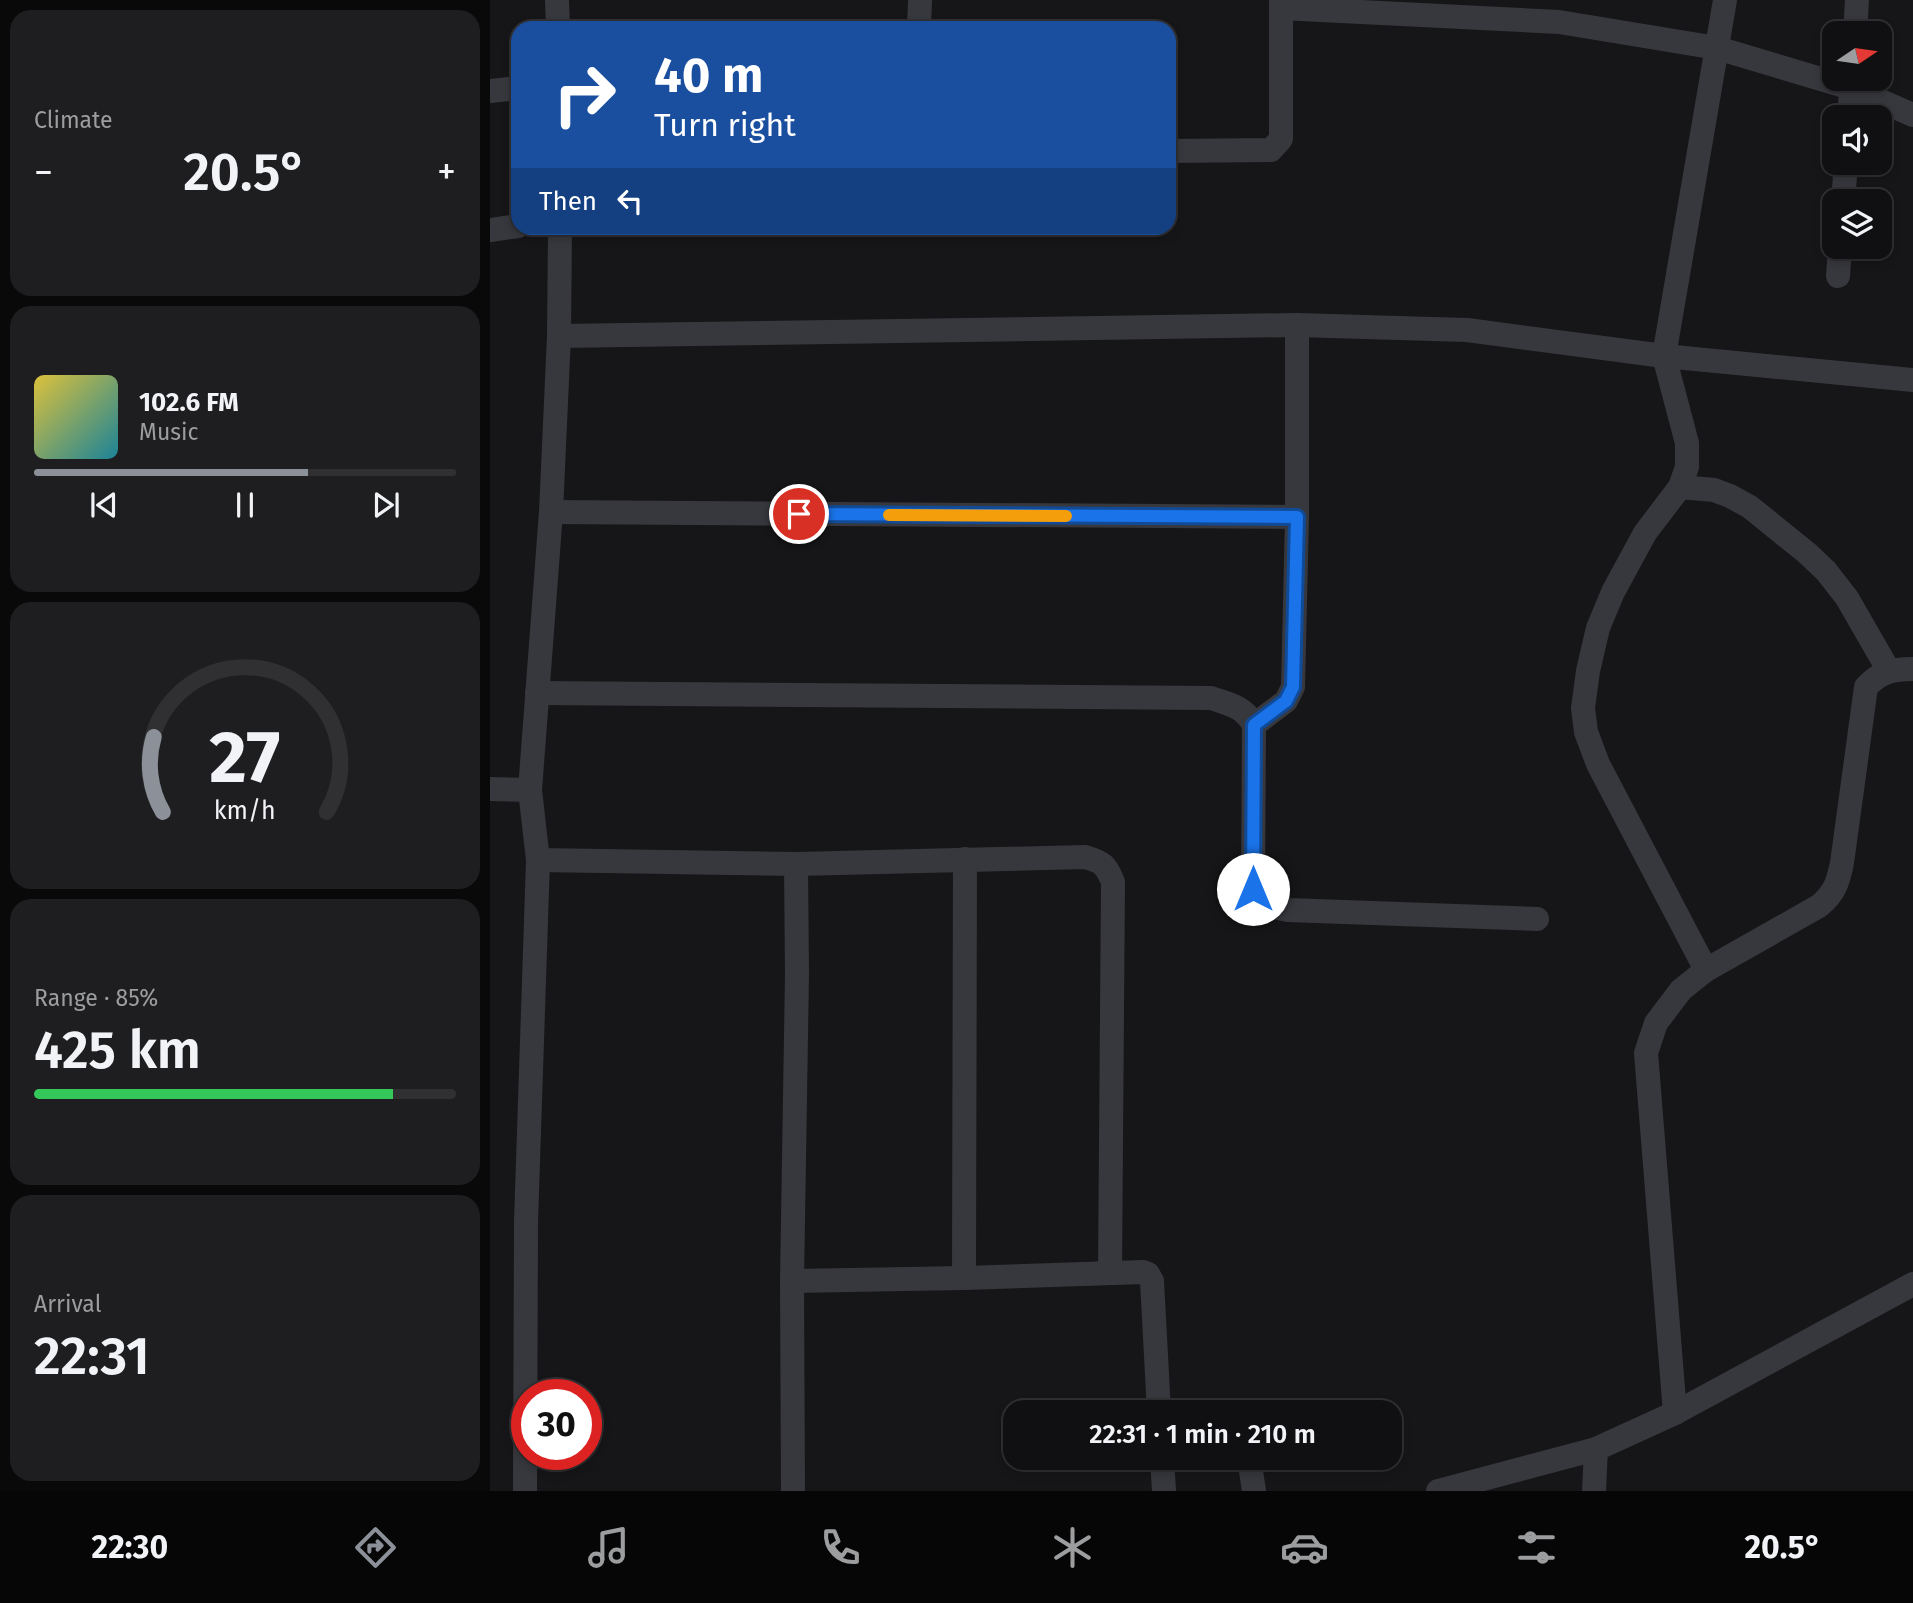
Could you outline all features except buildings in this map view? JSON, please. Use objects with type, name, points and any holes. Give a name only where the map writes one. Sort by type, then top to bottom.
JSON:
[{"type":"street","points":[[557,0],[558,21]]},
{"type":"street","points":[[919,21],[920,0]]},
{"type":"street","points":[[1706,970],[1598,764],[1586,732],[1583,708],[1598,628],[1613,592],[1645,533],[1680,487],[1686,467],[1688,443],[1664,356],[1725,0]]},
{"type":"street","points":[[1856,21],[1857,0]]},
{"type":"street","points":[[1176,151],[1271,150],[1276,146],[1281,139],[1281,4],[1559,22],[1717,48],[1822,75]]},
{"type":"street","points":[[490,91],[511,89]]},
{"type":"street","points":[[1866,91],[1913,115]]},
{"type":"street","points":[[490,230],[511,227]]},
{"type":"street","points":[[525,1491],[526,1222],[538,860],[530,790],[551,512],[559,336],[560,235]]},
{"type":"street","points":[[1838,276],[1839,259]]},
{"type":"street","points":[[1254,725],[1286,701],[1293,687],[1297,517],[1297,325]]},
{"type":"street","points":[[559,336],[1297,325],[1466,330],[1664,356],[1913,380]]},
{"type":"street","points":[[1675,1413],[1646,1053],[1656,1023],[1681,990],[1706,970],[1819,906],[1830,897],[1842,863],[1866,687],[1877,676],[1901,670],[1826,571],[1807,553],[1750,507],[1730,496],[1714,490],[1680,487]]},
{"type":"street","points":[[551,512],[1297,517]]},
{"type":"street","points":[[537,693],[1211,698],[1247,713],[1254,725],[1253,889],[1259,900],[1288,910],[1537,919]]},
{"type":"street","points":[[490,789],[530,790]]},
{"type":"street","points":[[538,860],[796,864],[1086,857],[1100,862],[1107,868],[1113,881],[1110,1273]]},
{"type":"street","points":[[964,1278],[965,859]]},
{"type":"street","points":[[793,1491],[796,864]]},
{"type":"street","points":[[792,1281],[1143,1272],[1151,1276],[1158,1400]]},
{"type":"street","points":[[1438,1491],[1595,1449],[1675,1413],[1913,1284]]},
{"type":"street","points":[[1594,1491],[1595,1449]]},
{"type":"street","points":[[1163,1470],[1164,1491]]},
{"type":"street","points":[[1251,1470],[1254,1491]]},
{"type":"slow traffic","points":[[889,515],[1066,516]]},
{"type":"route","points":[[799,514],[1297,517],[1293,687],[1286,701],[1254,725],[1253,889]]}]
